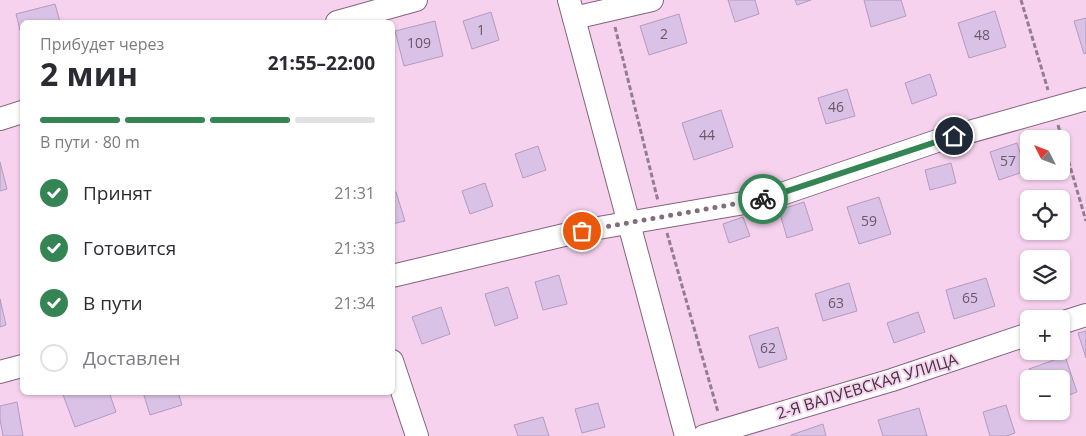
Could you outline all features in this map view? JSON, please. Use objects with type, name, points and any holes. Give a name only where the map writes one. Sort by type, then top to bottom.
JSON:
[{"type":"street","points":[[345,20],[416,0]]},
{"type":"street","points":[[652,0],[571,9],[686,436]]},
{"type":"street","points":[[395,275],[582,231],[767,199],[937,141],[1086,98]]},
{"type":"street","points":[[0,119],[20,113]]},
{"type":"street","points":[[1070,320],[1086,315]]},
{"type":"street","name":"2-Я ВАЛУЕВСКАЯ УЛИЦА","points":[[704,436],[892,380],[1020,337]]},
{"type":"street","points":[[0,372],[20,367]]},
{"type":"street","points":[[395,370],[417,436]]},
{"type":"building","points":[[728,0],[755,0],[759,14],[735,22]]},
{"type":"building","points":[[795,0],[811,0],[797,5]]},
{"type":"building","points":[[864,0],[901,0],[906,16],[871,27]]},
{"type":"building","points":[[55,4],[59,20],[20,20],[20,30],[16,14]]},
{"type":"building","points":[[995,11],[1006,47],[969,58],[958,23]]},
{"type":"building","points":[[491,12],[499,40],[472,49],[463,21]]},
{"type":"building","points":[[679,14],[687,43],[649,55],[640,26]]},
{"type":"building","points":[[1086,18],[1086,53],[1084,54],[1074,21]]},
{"type":"building","points":[[435,21],[443,56],[404,66],[395,31]]},
{"type":"building","points":[[930,74],[937,95],[912,104],[905,83]]},
{"type":"building","points":[[847,89],[855,116],[826,124],[818,98]]},
{"type":"building","points":[[721,110],[733,147],[694,160],[682,123]]},
{"type":"building","points":[[1017,143],[1020,152],[1020,173],[999,180],[990,152]]},
{"type":"building","points":[[538,146],[546,170],[523,178],[515,154]]},
{"type":"building","points":[[0,162],[7,189],[0,191]]},
{"type":"building","points":[[951,163],[956,183],[930,190],[925,170]]},
{"type":"building","points":[[485,183],[493,206],[470,214],[462,191]]},
{"type":"building","points":[[395,192],[405,221],[395,223]]},
{"type":"building","points":[[879,197],[891,234],[859,244],[847,207]]},
{"type":"building","points":[[804,202],[813,230],[787,238],[779,210]]},
{"type":"building","points":[[743,217],[750,236],[729,243],[723,224]]},
{"type":"building","points":[[559,275],[567,304],[543,310],[535,282]]},
{"type":"building","points":[[986,278],[995,306],[954,319],[946,290]]},
{"type":"building","points":[[849,283],[857,311],[823,321],[815,294]]},
{"type":"building","points":[[508,287],[518,318],[495,326],[485,294]]},
{"type":"building","points":[[0,299],[6,325],[0,327]]},
{"type":"building","points":[[441,307],[450,334],[422,344],[412,317]]},
{"type":"building","points":[[918,312],[925,332],[894,343],[887,323]]},
{"type":"building","points":[[778,327],[787,359],[759,368],[749,336]]},
{"type":"building","points":[[1086,331],[1086,358],[1078,333]]},
{"type":"building","points":[[1054,360],[1066,360],[1070,370],[1029,370]]},
{"type":"building","points":[[1070,371],[1077,392],[1070,395]]},
{"type":"building","points":[[63,395],[110,395],[116,412],[75,427]]},
{"type":"building","points":[[144,395],[179,395],[182,405],[150,415]]},
{"type":"building","points":[[17,402],[23,436],[3,436],[0,406]]},
{"type":"building","points":[[598,403],[605,427],[582,433],[575,409]]},
{"type":"building","points":[[1006,405],[1015,433],[1006,436],[990,436],[983,412]]},
{"type":"building","points":[[919,408],[927,436],[883,436],[878,420]]},
{"type":"building","points":[[543,417],[549,436],[518,436],[514,425]]},
{"type":"building","points":[[823,424],[826,436],[791,436],[791,435]]},
{"type":"way so far","points":[[582,231],[763,199]]},
{"type":"route","points":[[763,199],[954,136]]}]
